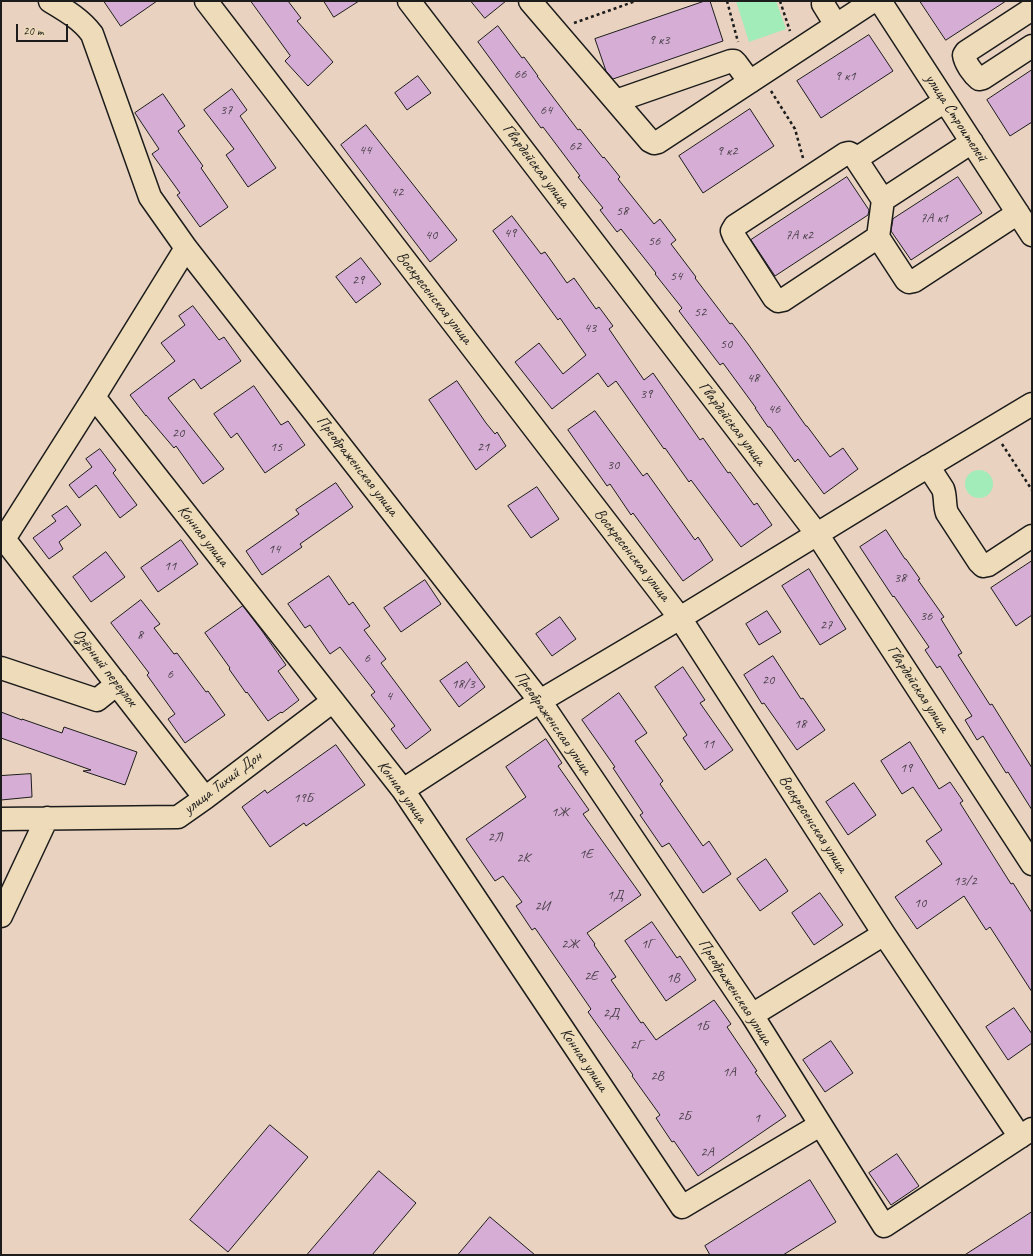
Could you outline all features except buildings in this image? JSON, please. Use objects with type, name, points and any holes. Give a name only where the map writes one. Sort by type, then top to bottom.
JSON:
[{"type":"street","name":"Преображенская улица","points":[[50,1],[76,18],[86,26],[92,34],[150,197],[186,248],[540,701],[752,1015],[884,1226],[1026,1133]]},
{"type":"street","name":"Воскресенская улица","points":[[206,1],[680,618],[884,934],[1026,1133]]},
{"type":"street","name":"Гвардейская улица","points":[[409,1],[817,534],[1032,864]]},
{"type":"street","points":[[530,1],[650,141],[654,143],[658,142],[873,1]]},
{"type":"street","name":"улица Строителей","points":[[880,1],[1032,235]]},
{"type":"street","points":[[823,4],[836,25]]},
{"type":"street","points":[[1032,9],[966,52],[964,55],[965,59],[979,79],[983,78],[1032,46]]},
{"type":"street","points":[[616,101],[734,61],[750,82]]},
{"type":"street","points":[[856,159],[945,101]]},
{"type":"street","points":[[883,200],[972,142]]},
{"type":"street","points":[[878,237],[783,300],[778,301],[774,298],[732,231],[735,226],[845,154],[849,153],[856,159],[883,200],[878,237],[906,280],[909,282],[914,282],[1018,213]]},
{"type":"street","points":[[94,397],[186,248]]},
{"type":"street","name":"Озёрный переулок","points":[[94,397],[4,539],[205,798]]},
{"type":"street","name":"Конная улица","points":[[94,397],[403,790],[682,1207],[820,1125]]},
{"type":"street","points":[[403,790],[540,701],[680,618],[1032,404]]},
{"type":"street","points":[[928,466],[945,494],[944,507],[947,513],[983,566],[988,565],[1032,536]]},
{"type":"street","points":[[1,668],[97,700],[117,684]]},
{"type":"street","name":"улица Тихий Дон","points":[[1,819],[178,817],[333,701]]},
{"type":"street","points":[[1,916],[47,818]]},
{"type":"street","points":[[752,1015],[884,934]]},
{"type":"path","points":[[569,25],[636,1]]},
{"type":"path","points":[[780,1],[790,31]]},
{"type":"path","points":[[992,428],[1032,490]]},
{"type":"green space","points":[[736,1],[776,1],[786,29],[749,42]]},
{"type":"green space","points":[[979,470],[989,474],[993,484],[989,494],[979,498],[969,494],[965,484],[969,474]]}]
